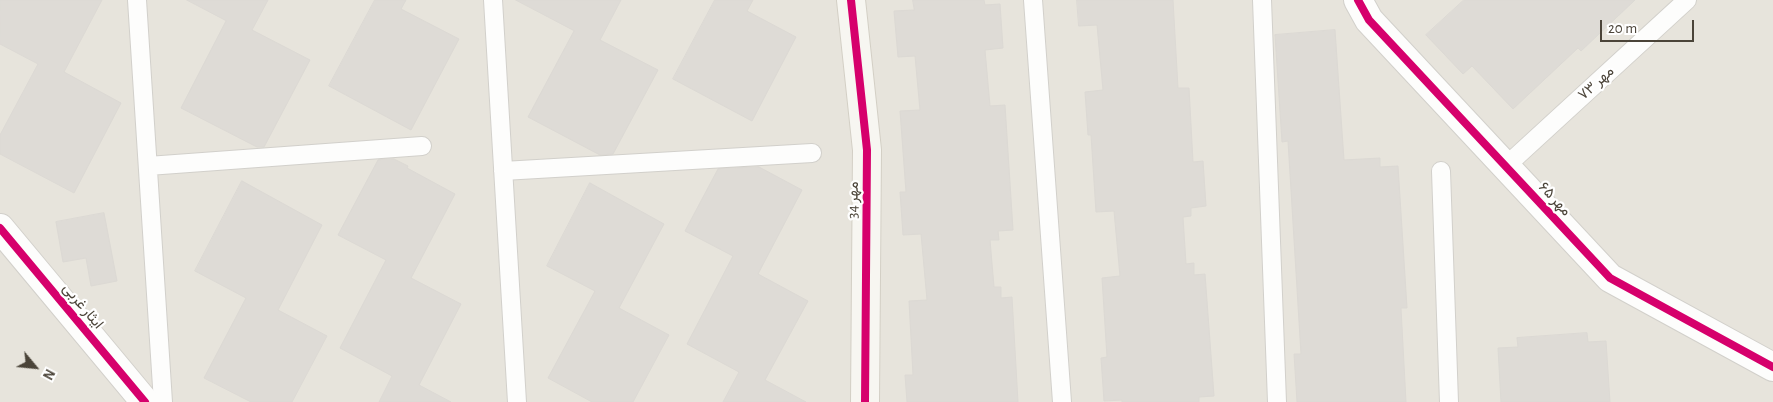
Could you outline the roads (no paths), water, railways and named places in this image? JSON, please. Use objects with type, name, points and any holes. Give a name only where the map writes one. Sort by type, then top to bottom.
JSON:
[{"type":"street","name":"مهر 34","points":[[851,0],[867,150],[865,402]]},
{"type":"street","name":"مهر ۶۵","points":[[1358,0],[1369,20],[1610,278],[1773,367]]},
{"type":"street","name":"ایثار غربی","points":[[0,228],[146,402]]},
{"type":"lane","points":[[137,0],[163,402]]},
{"type":"lane","points":[[493,0],[518,402]]},
{"type":"lane","points":[[1033,0],[1062,402]]},
{"type":"lane","points":[[1262,0],[1277,402]]},
{"type":"lane","name":"مهر ۷۳","points":[[1506,166],[1687,0]]},
{"type":"lane","points":[[148,166],[422,146]]},
{"type":"lane","points":[[503,171],[812,153]]},
{"type":"lane","points":[[1442,171],[1450,402]]}]
